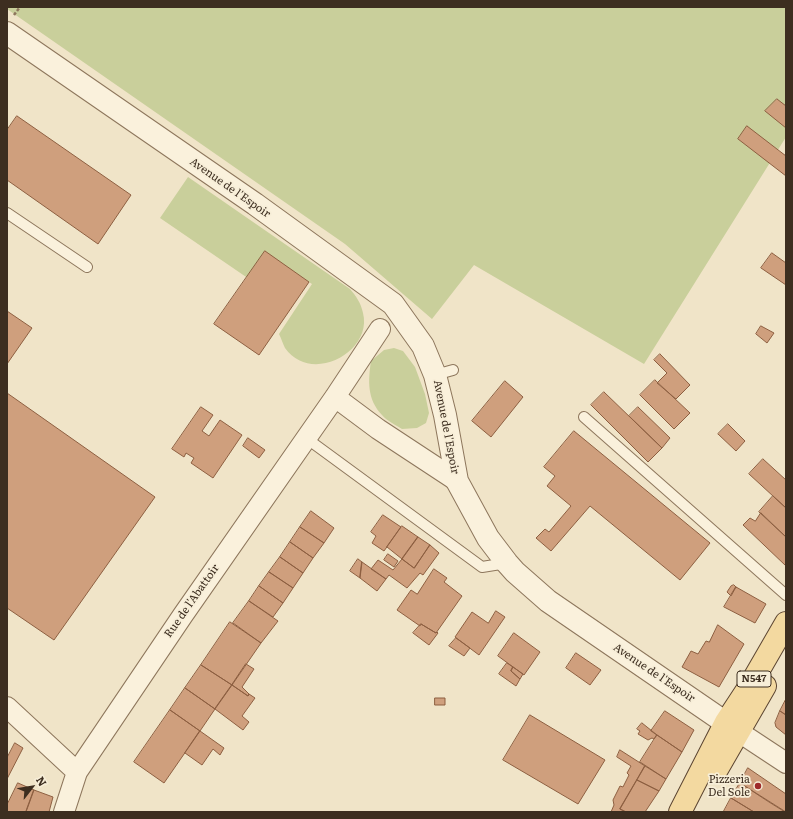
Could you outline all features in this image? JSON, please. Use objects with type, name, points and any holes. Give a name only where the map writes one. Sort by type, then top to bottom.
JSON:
[{"type":"main road","name":"N547","points":[[694,812],[721,761],[732,727],[749,687],[786,623]]},
{"type":"main road","name":"N547","points":[[680,812],[732,727],[786,647]]},
{"type":"street","name":"Avenue de l'Espoir","points":[[7,33],[255,204],[393,304],[444,372],[445,415],[457,481],[488,538],[507,563],[548,601],[732,727]]},
{"type":"street","name":"Rue de l'Abattoir","points":[[64,812],[77,772],[178,621],[335,397],[380,329]]},
{"type":"street","points":[[335,397],[457,481]]},
{"type":"street","points":[[7,707],[77,772]]},
{"type":"street","points":[[732,727],[786,763]]},
{"type":"lane","points":[[7,213],[87,267]]},
{"type":"lane","points":[[584,417],[786,595]]},
{"type":"lane","points":[[306,438],[482,567],[507,563]]},
{"type":"green space","points":[[7,7],[786,7],[786,137],[644,364],[474,265],[432,319],[345,244],[7,9]]},
{"type":"green space","points":[[188,177],[350,289],[361,306],[364,327],[359,340],[350,351],[338,359],[324,363],[310,364],[296,359],[285,348],[279,334],[312,284],[269,256],[252,281],[160,218]]},
{"type":"green space","points":[[394,348],[403,351],[415,367],[425,394],[429,413],[426,423],[417,428],[402,429],[389,421],[377,409],[371,396],[369,376],[371,361],[384,350]]},
{"type":"building","points":[[777,99],[786,106],[786,128],[765,111]]},
{"type":"building","points":[[17,116],[131,195],[98,244],[7,180],[7,130]]},
{"type":"building","points":[[747,126],[786,156],[786,176],[738,139]]},
{"type":"building","points":[[265,251],[309,282],[259,355],[214,324]]},
{"type":"building","points":[[772,253],[786,263],[786,285],[761,268]]},
{"type":"building","points":[[7,311],[32,328],[7,364]]},
{"type":"building","points":[[761,326],[774,333],[767,343],[756,334]]},
{"type":"building","points":[[660,354],[690,385],[676,399],[657,383],[667,373],[654,360]]},
{"type":"building","points":[[655,380],[690,413],[674,429],[640,395]]},
{"type":"building","points":[[505,381],[523,397],[491,437],[472,421]]},
{"type":"building","points":[[604,392],[662,448],[648,462],[591,405]]},
{"type":"building","points":[[7,393],[155,497],[54,640],[7,608]]},
{"type":"building","points":[[201,407],[213,415],[202,431],[209,436],[220,420],[242,435],[213,478],[191,463],[194,458],[186,453],[184,457],[172,449]]},
{"type":"building","points":[[638,407],[670,438],[662,448],[629,416]]},
{"type":"building","points":[[728,424],[745,441],[736,451],[718,434]]},
{"type":"building","points":[[574,431],[710,543],[680,580],[590,506],[551,551],[536,538],[545,529],[549,532],[571,506],[547,486],[555,476],[544,467]]},
{"type":"building","points":[[248,438],[265,450],[259,458],[243,446]]},
{"type":"building","points":[[763,459],[786,480],[786,508],[749,474]]},
{"type":"building","points":[[773,496],[786,508],[786,537],[759,512]]},
{"type":"building","points":[[311,511],[334,528],[324,543],[300,527]]},
{"type":"building","points":[[761,513],[786,537],[786,566],[743,525],[750,518],[755,521]]},
{"type":"building","points":[[383,515],[401,527],[384,551],[372,543],[376,536],[371,532]]},
{"type":"building","points":[[402,526],[418,537],[402,559],[387,547]]},
{"type":"building","points":[[300,527],[324,543],[313,558],[290,542]]},
{"type":"building","points":[[418,537],[430,545],[414,568],[402,559]]},
{"type":"building","points":[[290,542],[313,558],[303,573],[280,557]]},
{"type":"building","points":[[430,545],[439,553],[423,575],[420,573],[407,588],[389,575],[386,579],[371,569],[378,560],[393,570],[402,559],[414,568]]},
{"type":"building","points":[[388,554],[398,561],[394,567],[384,560]]},
{"type":"building","points":[[280,557],[303,573],[293,588],[269,572]]},
{"type":"building","points":[[358,559],[362,562],[360,578],[350,571]]},
{"type":"building","points":[[362,562],[386,579],[377,591],[360,578]]},
{"type":"building","points":[[434,569],[447,578],[444,582],[462,596],[436,633],[421,624],[420,626],[397,610],[411,590],[417,594]]},
{"type":"building","points":[[269,572],[293,588],[283,603],[259,586]]},
{"type":"building","points":[[734,585],[736,587],[731,596],[727,592],[731,586]]},
{"type":"building","points":[[259,586],[283,603],[273,617],[249,601]]},
{"type":"building","points":[[736,587],[766,604],[755,623],[724,607]]},
{"type":"building","points":[[249,601],[278,621],[261,643],[233,623]]},
{"type":"building","points":[[496,611],[505,617],[479,655],[455,637],[472,612],[488,623]]},
{"type":"building","points":[[230,622],[261,643],[232,685],[201,665]]},
{"type":"building","points":[[421,624],[438,633],[429,645],[413,633]]},
{"type":"building","points":[[718,625],[744,644],[719,687],[682,667],[691,651],[698,654],[706,641],[709,642]]},
{"type":"building","points":[[514,633],[540,652],[524,675],[498,656]]},
{"type":"building","points":[[456,638],[470,648],[464,656],[449,646]]},
{"type":"building","points":[[576,653],[601,670],[590,685],[566,668]]},
{"type":"building","points":[[507,663],[513,667],[511,671],[520,679],[516,686],[499,674]]},
{"type":"building","points":[[246,664],[254,669],[242,687],[249,694],[248,696],[232,685]]},
{"type":"building","points":[[201,665],[232,685],[215,709],[185,688]]},
{"type":"building","points":[[513,667],[523,674],[520,679],[511,671]]},
{"type":"building","points":[[232,685],[248,696],[249,694],[255,698],[242,716],[249,722],[243,730],[215,709]]},
{"type":"building","points":[[185,688],[215,709],[200,731],[170,710]]},
{"type":"building","points":[[435,698],[445,698],[445,705],[435,705]]},
{"type":"building","points":[[786,699],[786,715],[780,711]]},
{"type":"building","points":[[170,710],[200,731],[164,783],[134,762]]},
{"type":"building","points":[[665,711],[694,730],[682,752],[651,731]]},
{"type":"building","points":[[780,711],[786,715],[786,735],[776,727],[775,723]]},
{"type":"building","points":[[530,715],[605,760],[578,804],[503,760]]},
{"type":"building","points":[[642,723],[657,735],[654,739],[652,738],[648,740],[638,734],[640,731],[637,729]]},
{"type":"building","points":[[200,731],[224,748],[220,755],[213,749],[202,765],[185,753]]},
{"type":"building","points":[[657,735],[682,752],[666,779],[640,762]]},
{"type":"building","points":[[15,743],[23,748],[7,779],[7,758]]},
{"type":"building","points":[[620,750],[645,766],[620,809],[626,812],[611,812],[614,805],[613,800],[620,786],[623,787],[629,775],[627,773],[631,766],[617,757]]},
{"type":"building","points":[[645,766],[666,779],[659,791],[637,780]]},
{"type":"building","points":[[748,768],[786,794],[786,812],[740,783]]},
{"type":"building","points":[[637,780],[659,791],[645,812],[626,812],[620,809]]},
{"type":"building","points":[[18,783],[34,790],[26,812],[7,812],[7,805]]},
{"type":"building","points":[[740,783],[785,812],[754,812],[731,798]]},
{"type":"building","points":[[34,790],[53,797],[49,812],[26,812]]},
{"type":"building","points":[[731,798],[754,812],[724,811]]},
{"type":"place","name":"Pizzeria Del Sole","points":[[758,786]]}]
